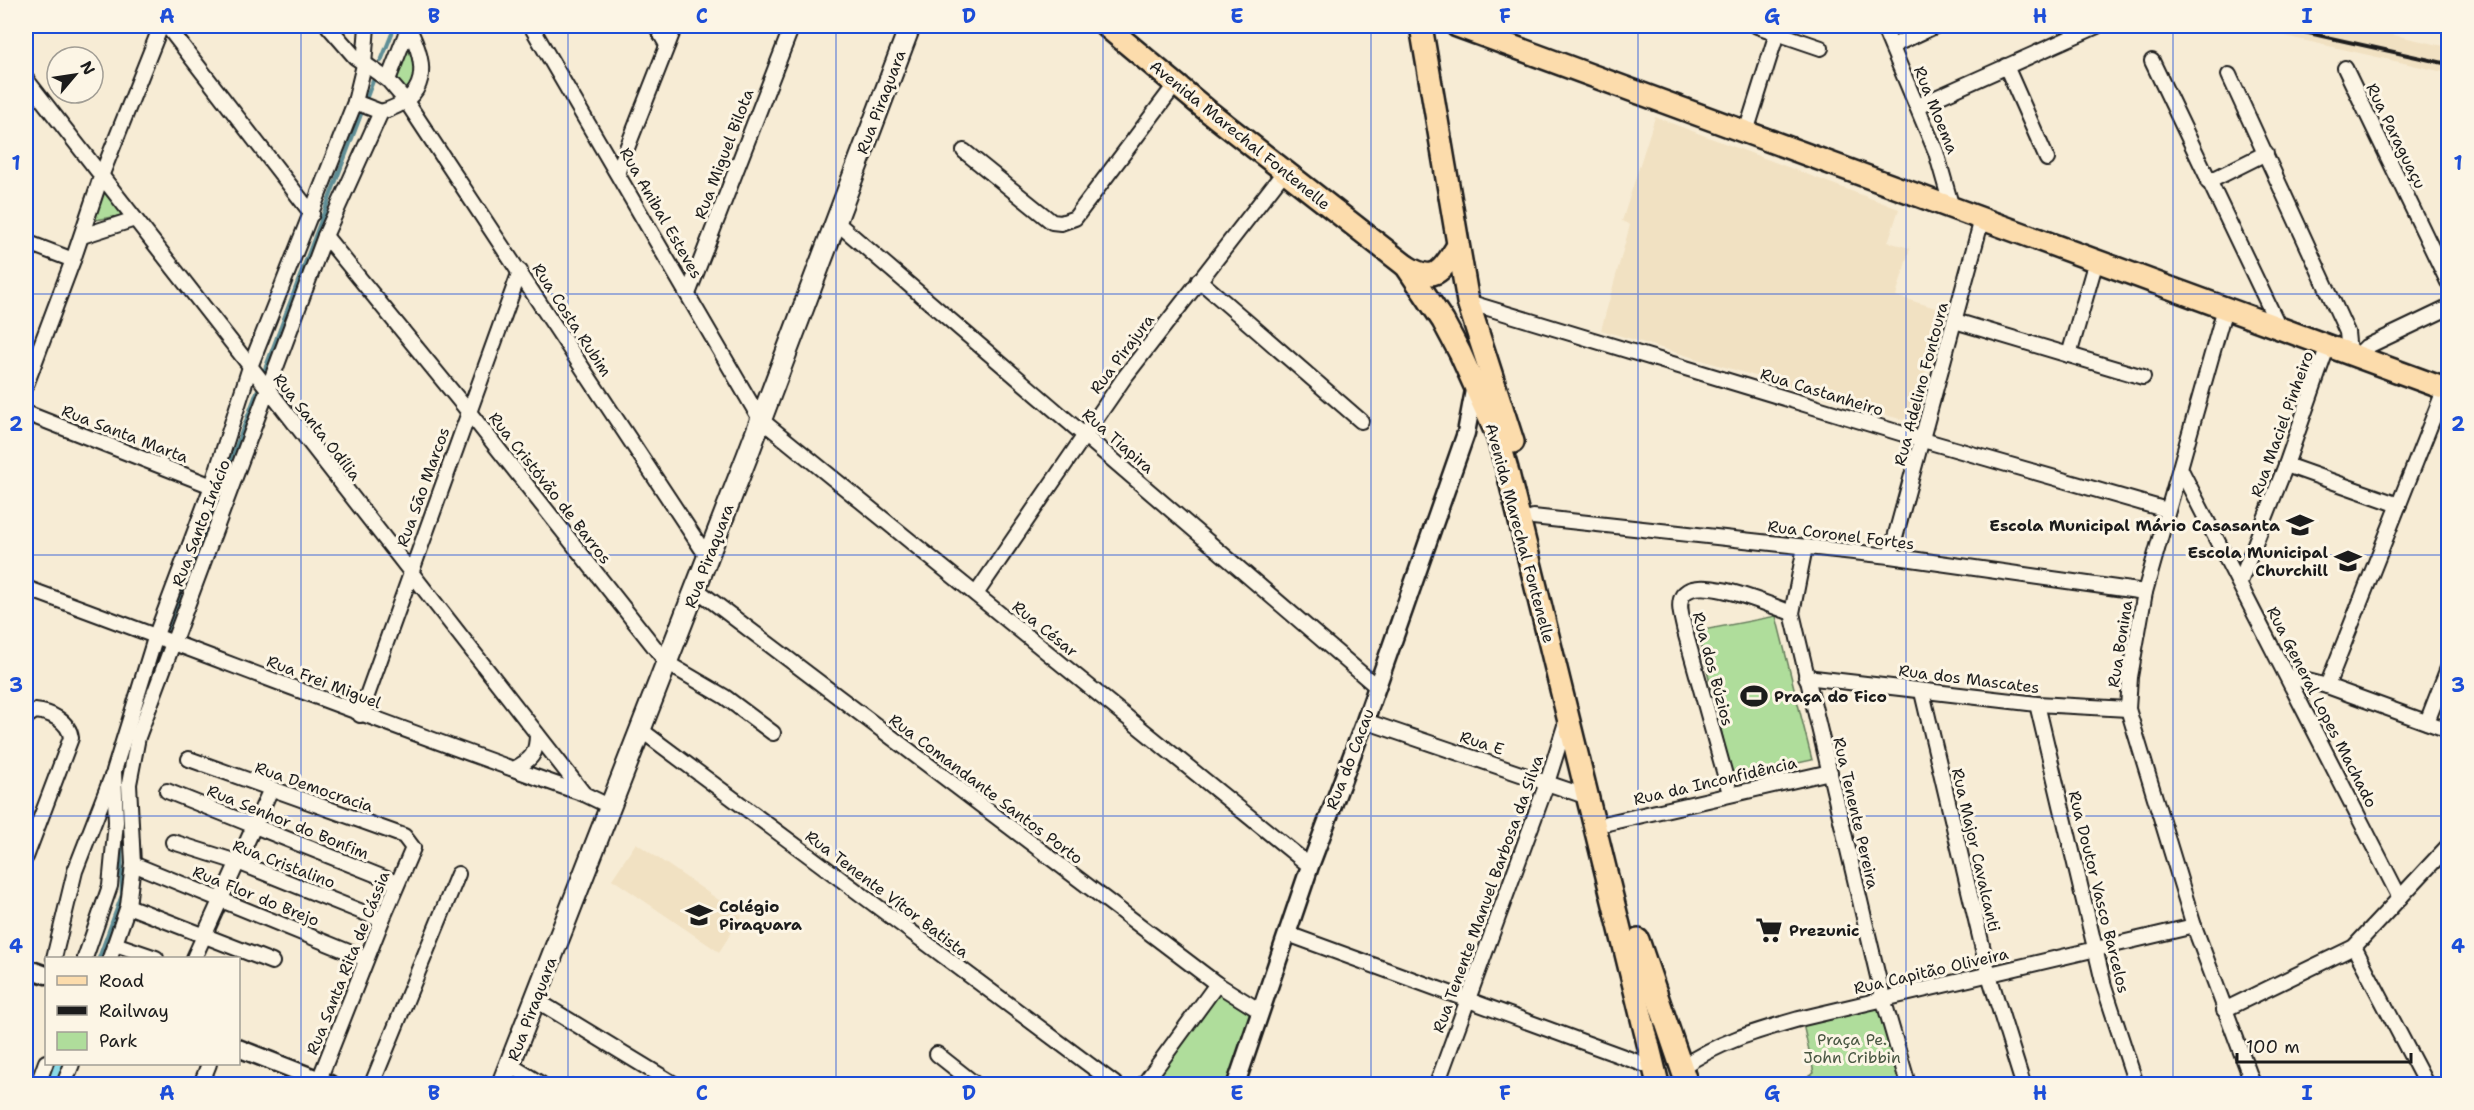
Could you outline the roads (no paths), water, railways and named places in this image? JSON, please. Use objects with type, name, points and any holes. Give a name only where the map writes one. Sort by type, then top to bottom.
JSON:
[{"type":"main road","name":"Rua Piraquara","points":[[502,1084],[708,558],[910,26]]},
{"type":"main road","name":"Avenida Marechal Fontenelle","points":[[1106,26],[1175,85],[1406,266],[1437,312],[1476,384],[1497,435],[1569,714],[1656,1076]]},
{"type":"main road","name":"Avenida Marechal Fontenelle","points":[[1421,26],[1468,302],[1515,447],[1645,967],[1684,1076]]},
{"type":"main road","points":[[1457,26],[2447,389]]},
{"type":"main road","points":[[1406,266],[1418,273],[1434,274],[1445,267],[1457,247]]},
{"type":"main road","points":[[1437,312],[1440,304],[1450,297],[1468,302]]},
{"type":"street","points":[[26,386],[102,174],[161,26]]},
{"type":"street","points":[[167,26],[312,214]]},
{"type":"street","name":"Rua Costa Rubim","points":[[328,26],[406,100],[708,558]]},
{"type":"street","points":[[367,26],[376,72]]},
{"type":"street","points":[[376,72],[409,26]]},
{"type":"street","points":[[358,103],[378,111],[406,100],[416,90],[422,73],[423,59],[409,26]]},
{"type":"street","name":"Rua Anibal Esteves","points":[[531,26],[618,171],[760,419]]},
{"type":"street","points":[[656,26],[667,45]]},
{"type":"street","points":[[618,171],[675,26]]},
{"type":"street","name":"Rua Miguel Bilota","points":[[688,294],[792,26]]},
{"type":"street","points":[[1757,26],[1821,48]]},
{"type":"street","name":"Rua Moema","points":[[1883,26],[1918,106],[1943,175],[1952,208]]},
{"type":"street","points":[[1892,46],[1935,26]]},
{"type":"street","points":[[1918,106],[2097,26]]},
{"type":"street","points":[[1746,132],[1777,33]]},
{"type":"street","points":[[2152,62],[2279,327]]},
{"type":"street","points":[[2006,66],[2047,159]]},
{"type":"street","name":"Rua Paraguaçu","points":[[2345,68],[2448,282]]},
{"type":"street","name":"Rua Santo Inácio","points":[[85,957],[110,886],[116,822],[114,771],[260,380],[312,214],[358,103],[376,72]]},
{"type":"street","points":[[2229,75],[2347,332],[2353,354],[2448,308]]},
{"type":"street","name":"Rua Santa Odília","points":[[26,79],[102,174],[410,574],[584,794]]},
{"type":"street","points":[[964,152],[1052,222],[1069,221],[1075,218],[1175,85]]},
{"type":"street","name":"Rua Santo Inácio","points":[[110,957],[128,906],[133,864],[129,817],[132,762],[165,638],[212,486],[325,236],[378,111]]},
{"type":"street","points":[[2208,182],[2266,153]]},
{"type":"street","name":"Rua Pirajura","points":[[976,594],[1084,434],[1199,280],[1284,172]]},
{"type":"street","points":[[81,236],[135,219]]},
{"type":"street","name":"Rua Adelino Fontoura","points":[[1890,556],[1983,219]]},
{"type":"street","name":"Rua Tiapira","points":[[836,221],[1377,687]]},
{"type":"street","name":"Rua Cristóvão de Barros","points":[[325,236],[468,411],[667,663],[725,697],[773,733]]},
{"type":"street","points":[[26,242],[73,260]]},
{"type":"street","points":[[2069,355],[2096,261]]},
{"type":"street","name":"Rua Sāo Marcos","points":[[360,715],[520,271]]},
{"type":"street","points":[[1199,280],[1361,421]]},
{"type":"street","name":"Rua Castanheiro","points":[[1468,302],[1923,440],[2167,510]]},
{"type":"street","name":"Rua Bonina","points":[[2225,308],[2145,592],[2130,677],[2128,709],[2194,926],[2253,1084]]},
{"type":"street","points":[[1955,321],[2143,377]]},
{"type":"street","name":"Rua Maciel Pinheiro","points":[[2240,582],[2286,465],[2328,345]]},
{"type":"street","name":"Rua do Cacau","points":[[1236,1084],[1310,866],[1365,721],[1466,434],[1476,384]]},
{"type":"street","points":[[2327,686],[2447,389]]},
{"type":"street","name":"Rua Santa Marta","points":[[26,413],[212,486]]},
{"type":"street","name":"Rua César","points":[[760,419],[1310,866]]},
{"type":"street","points":[[1466,434],[1478,429],[1497,435]]},
{"type":"street","points":[[2286,465],[2399,505]]},
{"type":"street","name":"Rua General Lopes Machado","points":[[2180,468],[2400,898]]},
{"type":"street","name":"Rua Coronel Fortes","points":[[1533,517],[1890,556],[2145,592]]},
{"type":"street","name":"Rua Tenente Pereira","points":[[1805,547],[1792,614],[1883,998],[1908,1084]]},
{"type":"street","name":"Rua Frei Miguel","points":[[26,588],[165,638],[360,715],[584,794],[611,807]]},
{"type":"street","name":"Rua dos Búzios","points":[[1730,793],[1684,627],[1680,602],[1692,588],[1713,588],[1792,614]]},
{"type":"street","name":"Rua Comandante Santos Porto","points":[[696,589],[1217,984],[1260,1011]]},
{"type":"street","points":[[2427,722],[2448,668]]},
{"type":"street","points":[[2288,676],[2327,686],[2448,730]]},
{"type":"street","name":"Rua dos Mascates","points":[[1806,677],[1854,680],[1922,692],[2037,704],[2128,709]]},
{"type":"street","name":"Rua Major Cavalcanti","points":[[1922,692],[1989,975],[2023,1084]]},
{"type":"street","name":"Rua Doutor Vasco Barcelos","points":[[2037,704],[2095,950],[2110,1006],[2136,1084]]},
{"type":"street","points":[[26,717],[35,711],[52,715],[67,725],[70,738],[26,857]]},
{"type":"street","name":"Rua Tenente Manuel Barbosa da Silva","points":[[1437,1084],[1547,783],[1569,714]]},
{"type":"street","name":"Rua E","points":[[1365,721],[1588,797]]},
{"type":"street","name":"Rua Tenente Vítor Batista","points":[[641,730],[1114,1084]]},
{"type":"street","points":[[514,769],[533,756],[537,734]]},
{"type":"street","name":"Rua Democracia","points":[[189,759],[404,836],[413,848],[409,858]]},
{"type":"street","points":[[54,957],[75,871],[114,771]]},
{"type":"street","name":"Rua da Inconfidência","points":[[1608,823],[1730,793],[1830,772]]},
{"type":"street","points":[[195,957],[223,901],[271,789]]},
{"type":"street","name":"Rua Senhor do Bonfim","points":[[167,791],[397,883]]},
{"type":"street","name":"Rua Cristalino","points":[[173,842],[240,863],[382,920]]},
{"type":"street","points":[[2224,1010],[2354,947],[2448,846]]},
{"type":"street","name":"Rua Santa Rita de Cássia","points":[[325,1082],[366,959],[409,858]]},
{"type":"street","name":"Rua Flor do Brejo","points":[[133,864],[366,959]]},
{"type":"street","points":[[372,1084],[458,874]]},
{"type":"street","points":[[128,906],[272,962]]},
{"type":"street","name":"Rua Capitão Oliveira","points":[[1684,1076],[1714,1047],[1755,1031],[1883,998],[2194,926]]},
{"type":"street","points":[[1288,934],[1469,1001],[1656,1076]]},
{"type":"street","points":[[115,944],[153,957]]},
{"type":"street","points":[[2354,947],[2426,1084]]},
{"type":"street","points":[[26,968],[45,975]]},
{"type":"street","points":[[1144,1084],[1217,984]]},
{"type":"street","points":[[536,1000],[674,1084]]},
{"type":"street","points":[[240,1049],[301,1079],[325,1082]]},
{"type":"street","points":[[937,1054],[975,1084]]},
{"type":"street","points":[[38,1084],[45,1065]]},
{"type":"street","points":[[64,1084],[72,1065]]},
{"type":"street","points":[[201,1084],[209,1065]]},
{"type":"street","points":[[510,1065],[541,1084]]},
{"type":"waterway","points":[[381,61],[395,26]]},
{"type":"waterway","points":[[365,102],[373,81]]},
{"type":"waterway","points":[[262,377],[363,109]]},
{"type":"waterway","points":[[166,631],[260,384]]},
{"type":"waterway","points":[[135,727],[161,647]]},
{"type":"waterway","points":[[99,957],[122,895],[121,834]]},
{"type":"waterway","points":[[53,1084],[61,1065]]},
{"type":"railway","points":[[2277,26],[2448,64]]},
{"type":"place","name":"Escola Municipal Mário Casasanta","points":[[2300,525]]},
{"type":"place","name":"Escola Municipal Churchill","points":[[2348,561]]},
{"type":"place","name":"Praça do Fico","points":[[1754,696]]},
{"type":"place","name":"Colégio Piraquara","points":[[699,915]]},
{"type":"place","name":"Prezunic","points":[[1769,930]]},
{"type":"park label","name":"Praça Pe. John Cribbin","points":[[1852,1048]]}]
